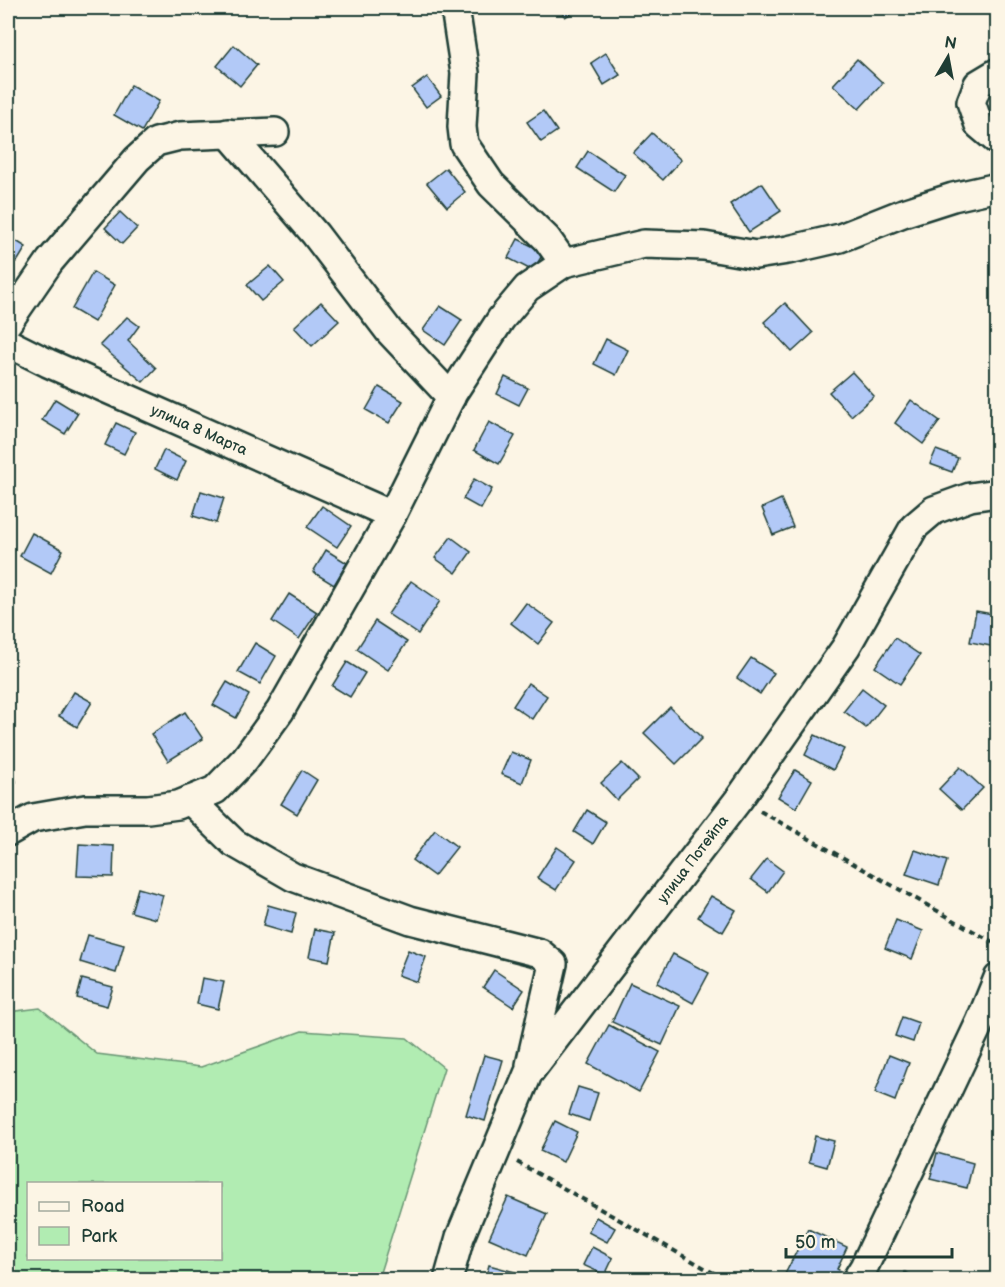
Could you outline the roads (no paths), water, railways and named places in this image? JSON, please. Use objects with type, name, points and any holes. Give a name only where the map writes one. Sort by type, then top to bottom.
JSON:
[{"type":"street","points":[[455,8],[465,73],[462,127],[465,144],[491,184],[547,239],[564,263]]},
{"type":"street","points":[[998,72],[978,84],[971,102],[979,125],[998,141]]},
{"type":"street","points":[[8,322],[50,261],[137,159],[156,142],[180,136],[275,132]]},
{"type":"street","points":[[228,133],[315,234],[389,331],[451,397]]},
{"type":"street","points":[[8,832],[33,818],[85,809],[168,807],[215,790],[245,759],[280,711],[393,515],[451,397],[501,320],[527,288],[564,263],[644,244],[704,246],[756,255],[788,250],[840,238],[903,213],[953,197],[998,187]]},
{"type":"street","name":"улица 8 Марта","points":[[8,343],[48,363],[393,515]]},
{"type":"street","name":"улица Потейпа","points":[[448,1280],[460,1237],[528,1074],[739,799],[846,647],[914,527],[934,510],[970,496],[998,493]]},
{"type":"street","points":[[190,800],[234,843],[293,877],[410,920],[540,953],[553,964],[528,1074]]},
{"type":"street","points":[[856,1280],[975,1033],[998,978]]}]
